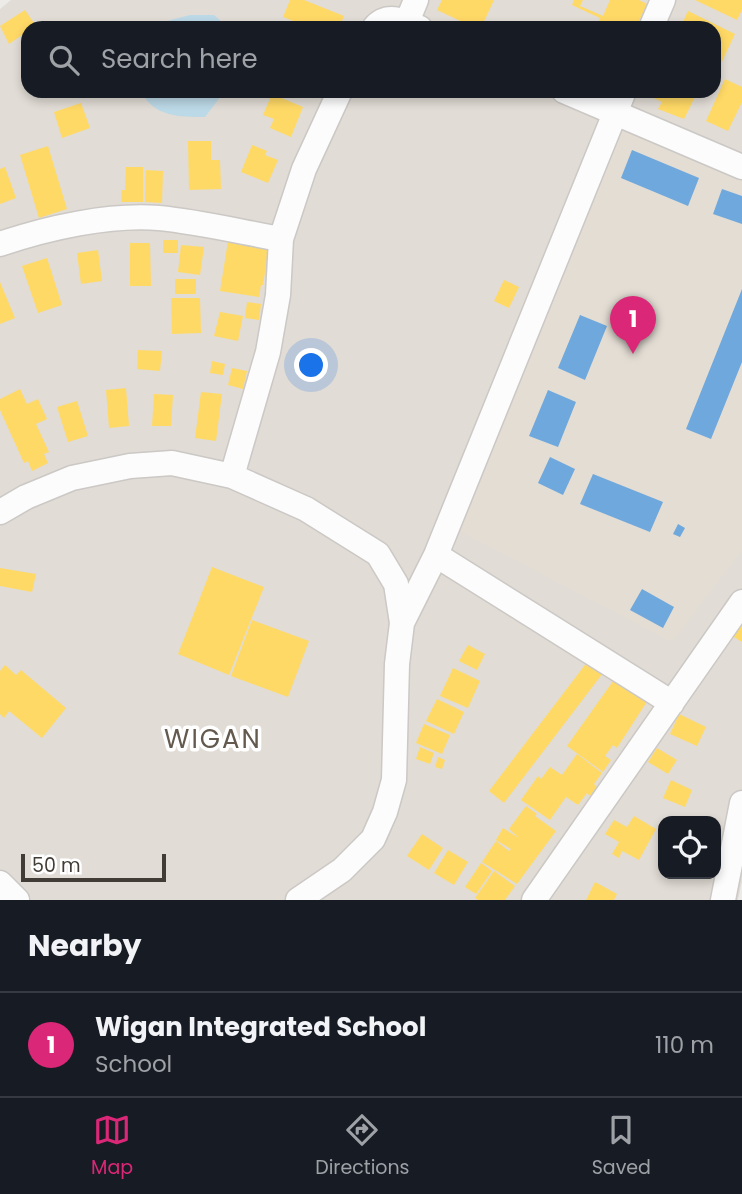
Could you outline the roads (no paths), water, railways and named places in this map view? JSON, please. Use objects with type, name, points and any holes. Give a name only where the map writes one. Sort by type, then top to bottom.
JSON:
[{"type":"street","points":[[654,21],[663,0]]},
{"type":"street","points":[[383,21],[415,17]]},
{"type":"street","points":[[232,476],[268,352],[278,295],[281,239],[304,169],[337,98]]},
{"type":"street","points":[[600,98],[620,102],[742,167]]},
{"type":"street","points":[[401,623],[436,555],[620,102]]},
{"type":"street","points":[[0,244],[33,232],[97,221],[157,218],[281,239]]},
{"type":"street","points":[[0,512],[26,497],[72,478],[130,466],[172,463],[232,476],[306,509],[378,554],[396,584],[401,623],[397,664],[394,780],[385,812],[373,839],[342,870],[298,900]]},
{"type":"street","points":[[436,555],[672,703]]},
{"type":"street","points":[[534,900],[742,602]]},
{"type":"street","points":[[723,900],[742,803]]},
{"type":"street","points":[[0,883],[17,900]]},
{"type":"water","points":[[190,15],[214,15],[220,21],[167,21]]},
{"type":"water","points":[[145,98],[219,98],[205,117],[168,114]]},
{"type":"place","name":"Wigan Integrated School","points":[[633,354]]},
{"type":"district","name":"WIGAN","points":[[213,739]]}]
